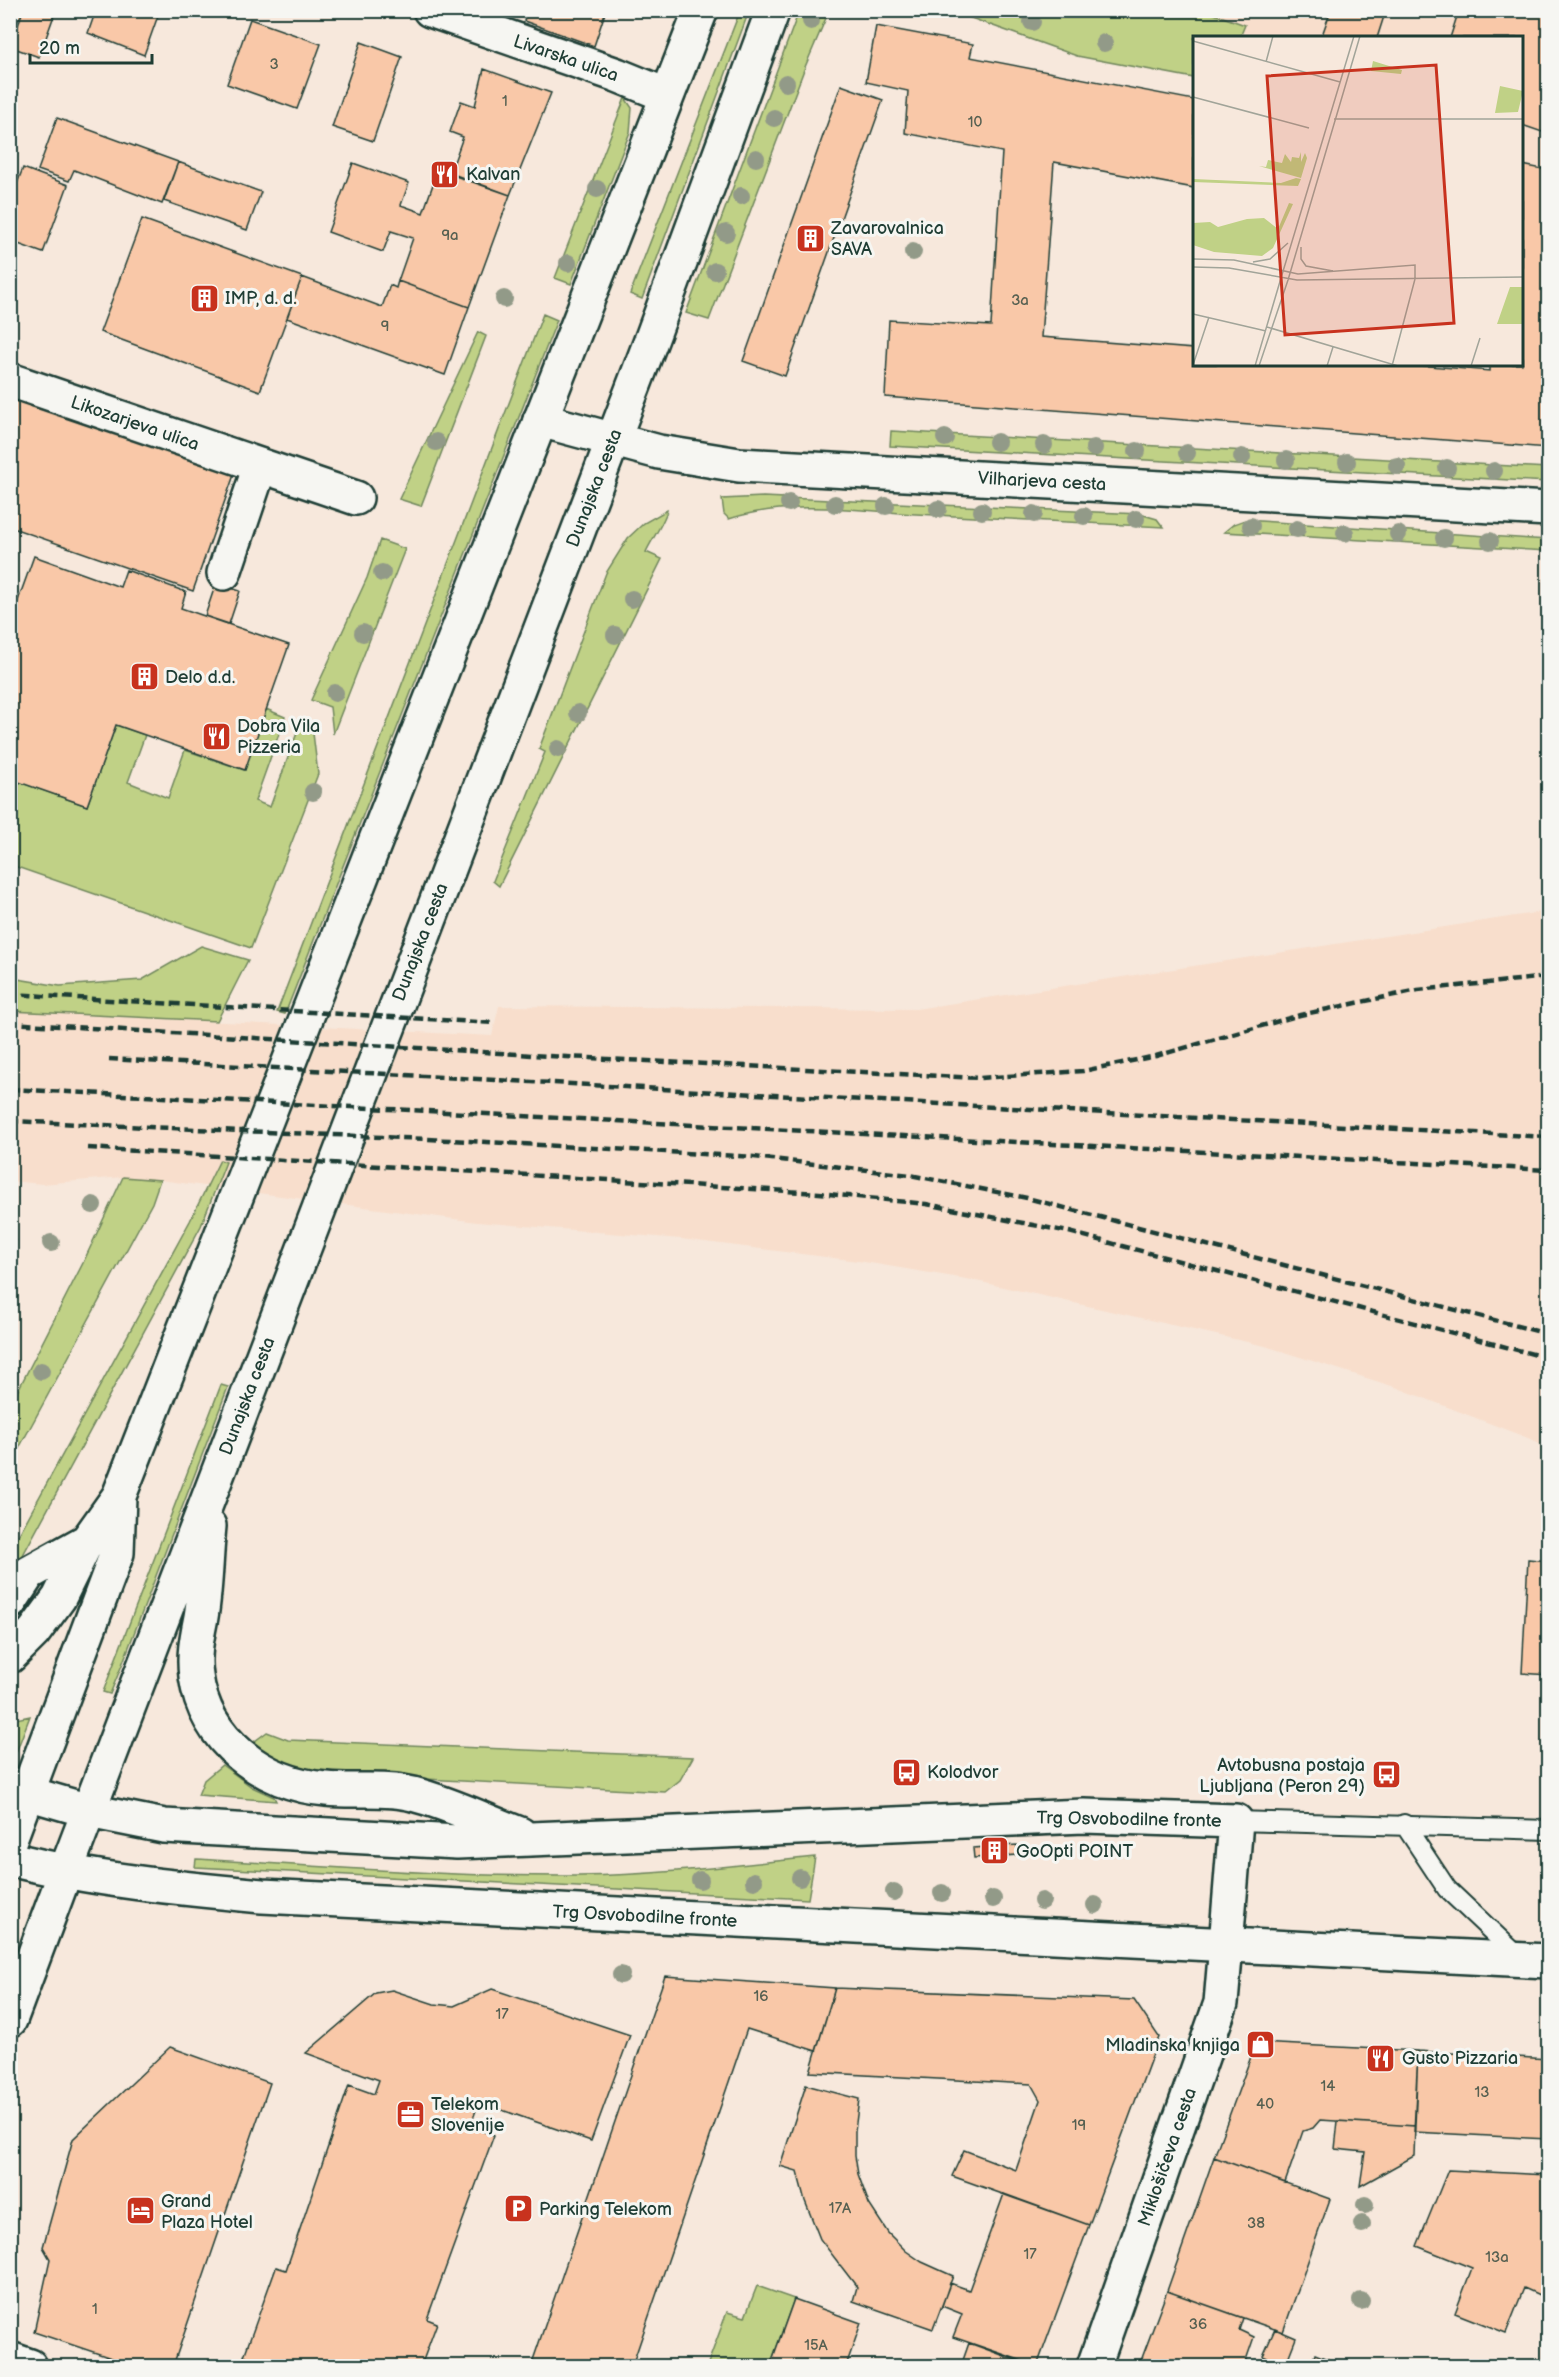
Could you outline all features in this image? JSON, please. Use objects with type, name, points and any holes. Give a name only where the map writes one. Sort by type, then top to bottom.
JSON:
[{"type":"main road","name":"Livarska ulica","points":[[430,10],[617,75],[666,95]]},
{"type":"main road","points":[[10,1656],[54,1606],[87,1541],[119,1496],[701,10]]},
{"type":"main road","name":"Dunajska cesta","points":[[10,2020],[612,440],[773,10]]},
{"type":"main road","name":"Likozarjeva ulica","points":[[10,380],[356,498]]},
{"type":"main road","name":"Vilharjeva cesta","points":[[540,420],[659,452],[739,465],[1548,509]]},
{"type":"main road","points":[[224,573],[260,466]]},
{"type":"main road","points":[[212,1488],[201,1616],[195,1650],[196,1674],[205,1709],[227,1743],[256,1767],[277,1779],[324,1789],[412,1793],[533,1838]]},
{"type":"main road","points":[[10,1839],[20,1791],[117,1553],[119,1496]]},
{"type":"main road","points":[[10,1602],[29,1573],[87,1541]]},
{"type":"main road","name":"Trg Osvobodilne fronte","points":[[20,1791],[89,1811],[164,1826],[457,1842],[1084,1815],[1236,1821],[1226,1945]]},
{"type":"main road","name":"Trg Osvobodilne fronte","points":[[10,1859],[65,1873],[152,1886],[274,1896],[1535,1960]]},
{"type":"main road","name":"Miklošičeva cesta","points":[[1094,2367],[1221,2003],[1226,1945]]},
{"type":"main road","points":[[10,2359],[30,2367]]},
{"type":"lane","name":"Trg Osvobodilne fronte","points":[[1236,1821],[1404,1824],[1548,1830]]},
{"type":"lane","points":[[1404,1824],[1447,1889],[1535,1960]]},
{"type":"shaded area","points":[[950,11],[1548,11],[1548,170],[1523,165],[1523,36],[1193,36],[1193,78],[1077,56]]},
{"type":"shaded area","points":[[1548,911],[1548,1450],[1533,1440],[1398,1388],[1265,1346],[972,1280],[858,1261],[681,1239],[477,1222],[160,1180],[123,1177],[42,1184],[11,1181],[10,1011],[492,1036],[499,1006],[916,1009]]},
{"type":"green space","points":[[958,10],[1206,11],[1245,25],[1240,36],[1193,36],[1193,78],[1077,56],[957,13]]},
{"type":"green space","points":[[740,11],[749,11],[642,299],[630,294]]},
{"type":"green space","points":[[799,11],[829,11],[805,67],[709,320],[686,313]]},
{"type":"green space","points":[[625,98],[632,108],[630,132],[571,284],[555,278]]},
{"type":"green space","points":[[543,314],[557,320],[285,1014],[277,1012]]},
{"type":"green space","points":[[478,332],[486,336],[421,506],[399,499]]},
{"type":"green space","points":[[891,431],[1548,468],[1548,482],[890,446]]},
{"type":"green space","points":[[763,497],[1140,514],[1157,519],[1163,527],[821,508],[774,510],[729,519],[724,514],[722,499]]},
{"type":"green space","points":[[667,510],[646,552],[662,559],[499,886],[493,881],[545,752],[539,749],[606,573],[628,538],[644,523]]},
{"type":"green space","points":[[1245,520],[1548,540],[1548,551],[1224,532],[1234,524]]},
{"type":"green space","points":[[380,540],[405,549],[333,734],[330,707],[311,700],[367,578]]},
{"type":"green space","points":[[266,709],[285,717],[255,801],[270,807],[301,722],[312,725],[318,774],[251,948],[11,865],[11,779],[87,806],[116,725],[145,735],[128,782],[168,798],[185,750],[244,770]]},
{"type":"green space","points":[[201,946],[248,960],[217,1021],[11,1011],[11,978],[60,986],[142,980]]},
{"type":"green space","points":[[220,1160],[226,1162],[201,1226],[11,1577],[11,1549],[190,1221]]},
{"type":"green space","points":[[123,1177],[160,1180],[152,1203],[11,1463],[11,1404],[83,1263]]},
{"type":"green space","points":[[221,1385],[228,1387],[122,1665],[110,1694],[103,1692]]},
{"type":"green space","points":[[30,1716],[12,1763],[11,1720]]},
{"type":"green space","points":[[267,1732],[288,1740],[693,1757],[680,1780],[665,1792],[317,1773],[286,1765],[251,1744]]},
{"type":"green space","points":[[222,1765],[252,1787],[274,1797],[276,1801],[198,1795],[204,1780]]},
{"type":"green space","points":[[815,1857],[808,1899],[195,1867],[196,1859],[435,1873],[579,1876],[668,1872]]},
{"type":"green space","points":[[757,2286],[794,2299],[770,2366],[707,2366],[727,2312],[745,2317]]},
{"type":"building","points":[[10,10],[23,10],[20,18],[10,15]]},
{"type":"building","points":[[23,10],[56,10],[39,57],[11,47]]},
{"type":"building","points":[[96,10],[160,10],[144,55],[88,33]]},
{"type":"building","points":[[527,10],[606,10],[594,46],[524,21]]},
{"type":"building","points":[[1331,10],[1386,10],[1378,36],[1322,36]]},
{"type":"building","points":[[1459,10],[1548,10],[1548,134],[1523,125],[1523,36],[1451,36]]},
{"type":"building","points":[[250,19],[321,44],[297,109],[227,84]]},
{"type":"building","points":[[876,26],[973,44],[970,57],[1193,100],[1193,188],[1054,162],[1041,337],[1193,349],[1193,366],[1429,366],[1490,371],[1490,366],[1523,366],[1523,165],[1548,170],[1548,448],[885,397],[889,320],[991,326],[1002,152],[905,133],[908,91],[866,82]]},
{"type":"building","points":[[361,42],[402,57],[373,141],[332,127]]},
{"type":"building","points":[[484,69],[551,93],[510,195],[450,173],[463,137],[450,132],[461,101],[475,106]]},
{"type":"building","name":"Zavarovalnica SAVA","points":[[841,85],[883,100],[785,376],[743,361]]},
{"type":"building","points":[[57,118],[178,162],[162,204],[74,170],[69,181],[38,170]]},
{"type":"building","points":[[178,162],[261,192],[247,230],[164,201]]},
{"type":"building","points":[[353,163],[409,183],[401,205],[423,213],[438,170],[510,195],[469,307],[398,281],[413,238],[391,231],[383,252],[328,232]]},
{"type":"building","points":[[23,168],[68,185],[43,253],[10,241],[10,202]]},
{"type":"building","name":"IMP, d. d.","points":[[142,219],[302,277],[260,391],[100,332]]},
{"type":"building","points":[[302,277],[382,307],[390,285],[396,288],[398,281],[469,307],[445,375],[287,318]]},
{"type":"building","points":[[10,394],[235,472],[193,591],[10,527]]},
{"type":"building","name":"Delo d.d.","points":[[34,556],[120,587],[126,570],[186,592],[181,608],[289,645],[245,770],[116,725],[87,806],[10,779],[10,623]]},
{"type":"building","points":[[216,583],[240,591],[229,624],[205,616]]},
{"type":"building","points":[[10,1239],[15,1240],[14,1264],[10,1264]]},
{"type":"building","points":[[1528,1559],[1548,1561],[1548,1675],[1522,1673]]},
{"type":"building","name":"GoOpti POINT","points":[[1017,1845],[1017,1855],[974,1858],[973,1848]]},
{"type":"building","points":[[665,1976],[835,1988],[816,2051],[747,2029],[632,2366],[531,2366]]},
{"type":"building","points":[[835,1988],[1134,2000],[1159,2037],[1089,2225],[952,2176],[964,2150],[1016,2170],[1040,2100],[1031,2084],[810,2072]]},
{"type":"building","points":[[492,1989],[630,2035],[591,2141],[479,2102],[470,2127],[494,2135],[427,2319],[437,2323],[421,2366],[271,2366],[244,2356],[276,2267],[286,2270],[349,2085],[374,2094],[379,2080],[306,2053],[376,1993],[392,1990],[434,2004],[454,2006]]},
{"type":"building","points":[[1256,2043],[1418,2051],[1415,2126],[1320,2120],[1313,2128],[1303,2131],[1285,2183],[1214,2157]]},
{"type":"building","name":"Grand Plaza Hotel","points":[[170,2047],[270,2083],[173,2366],[135,2366],[34,2332],[50,2259],[43,2247],[73,2139]]},
{"type":"building","points":[[1418,2051],[1548,2059],[1548,2139],[1414,2132]]},
{"type":"building","points":[[806,2085],[859,2099],[855,2156],[858,2174],[869,2204],[888,2233],[906,2251],[922,2262],[953,2276],[933,2329],[853,2301],[857,2287],[820,2239],[805,2201],[797,2171],[780,2166]]},
{"type":"building","points":[[1338,2121],[1415,2126],[1414,2156],[1360,2186],[1365,2152],[1335,2149]]},
{"type":"building","points":[[1214,2157],[1330,2199],[1283,2332],[1167,2291]]},
{"type":"building","points":[[1448,2170],[1548,2175],[1548,2299],[1524,2288],[1506,2333],[1455,2313],[1472,2268],[1417,2246]]},
{"type":"building","points":[[1004,2194],[1089,2225],[1037,2366],[953,2337],[962,2314],[942,2306],[950,2283],[969,2290]]},
{"type":"building","points":[[1167,2291],[1243,2318],[1239,2330],[1254,2337],[1244,2366],[1139,2366]]},
{"type":"building","points":[[794,2299],[861,2323],[846,2366],[770,2366]]},
{"type":"building","points":[[1275,2329],[1296,2338],[1285,2366],[1263,2356]]},
{"type":"building","points":[[969,2343],[1032,2366],[961,2366]]},
{"type":"building","points":[[1315,2354],[1335,2362],[1347,2366],[1311,2366]]},
{"type":"railway","points":[[10,1023],[549,1056],[979,1078],[1083,1071],[1156,1056],[1300,1015],[1418,990],[1548,977]]},
{"type":"railway","points":[[10,994],[493,1023]]},
{"type":"railway","points":[[109,1059],[1548,1137]]},
{"type":"railway","points":[[10,1089],[1548,1170]]},
{"type":"railway","points":[[10,1121],[450,1140],[754,1157],[910,1175],[1027,1198],[1548,1334]]},
{"type":"railway","points":[[88,1148],[819,1193],[926,1204],[1069,1232],[1548,1358]]},
{"type":"place","name":"Kalvan","points":[[445,174]]},
{"type":"place","name":"Zavarovalnica SAVA","points":[[810,238]]},
{"type":"place","name":"IMP, d. d.","points":[[204,298]]},
{"type":"place","name":"Delo d.d.","points":[[144,677]]},
{"type":"place","name":"Dobra Vila Pizzeria","points":[[216,736]]},
{"type":"place","name":"Kolodvor","points":[[906,1772]]},
{"type":"place","name":"Avtobusna postaja Ljubljana (Peron 29)","points":[[1386,1775]]},
{"type":"place","name":"GoOpti POINT","points":[[995,1851]]},
{"type":"place","name":"Mladinska knjiga","points":[[1261,2045]]},
{"type":"place","name":"Gusto Pizzaria","points":[[1381,2058]]},
{"type":"place","name":"Telekom Slovenije","points":[[410,2114]]},
{"type":"place","name":"Parking Telekom","points":[[518,2209]]},
{"type":"place","name":"Grand Plaza Hotel","points":[[140,2211]]}]
